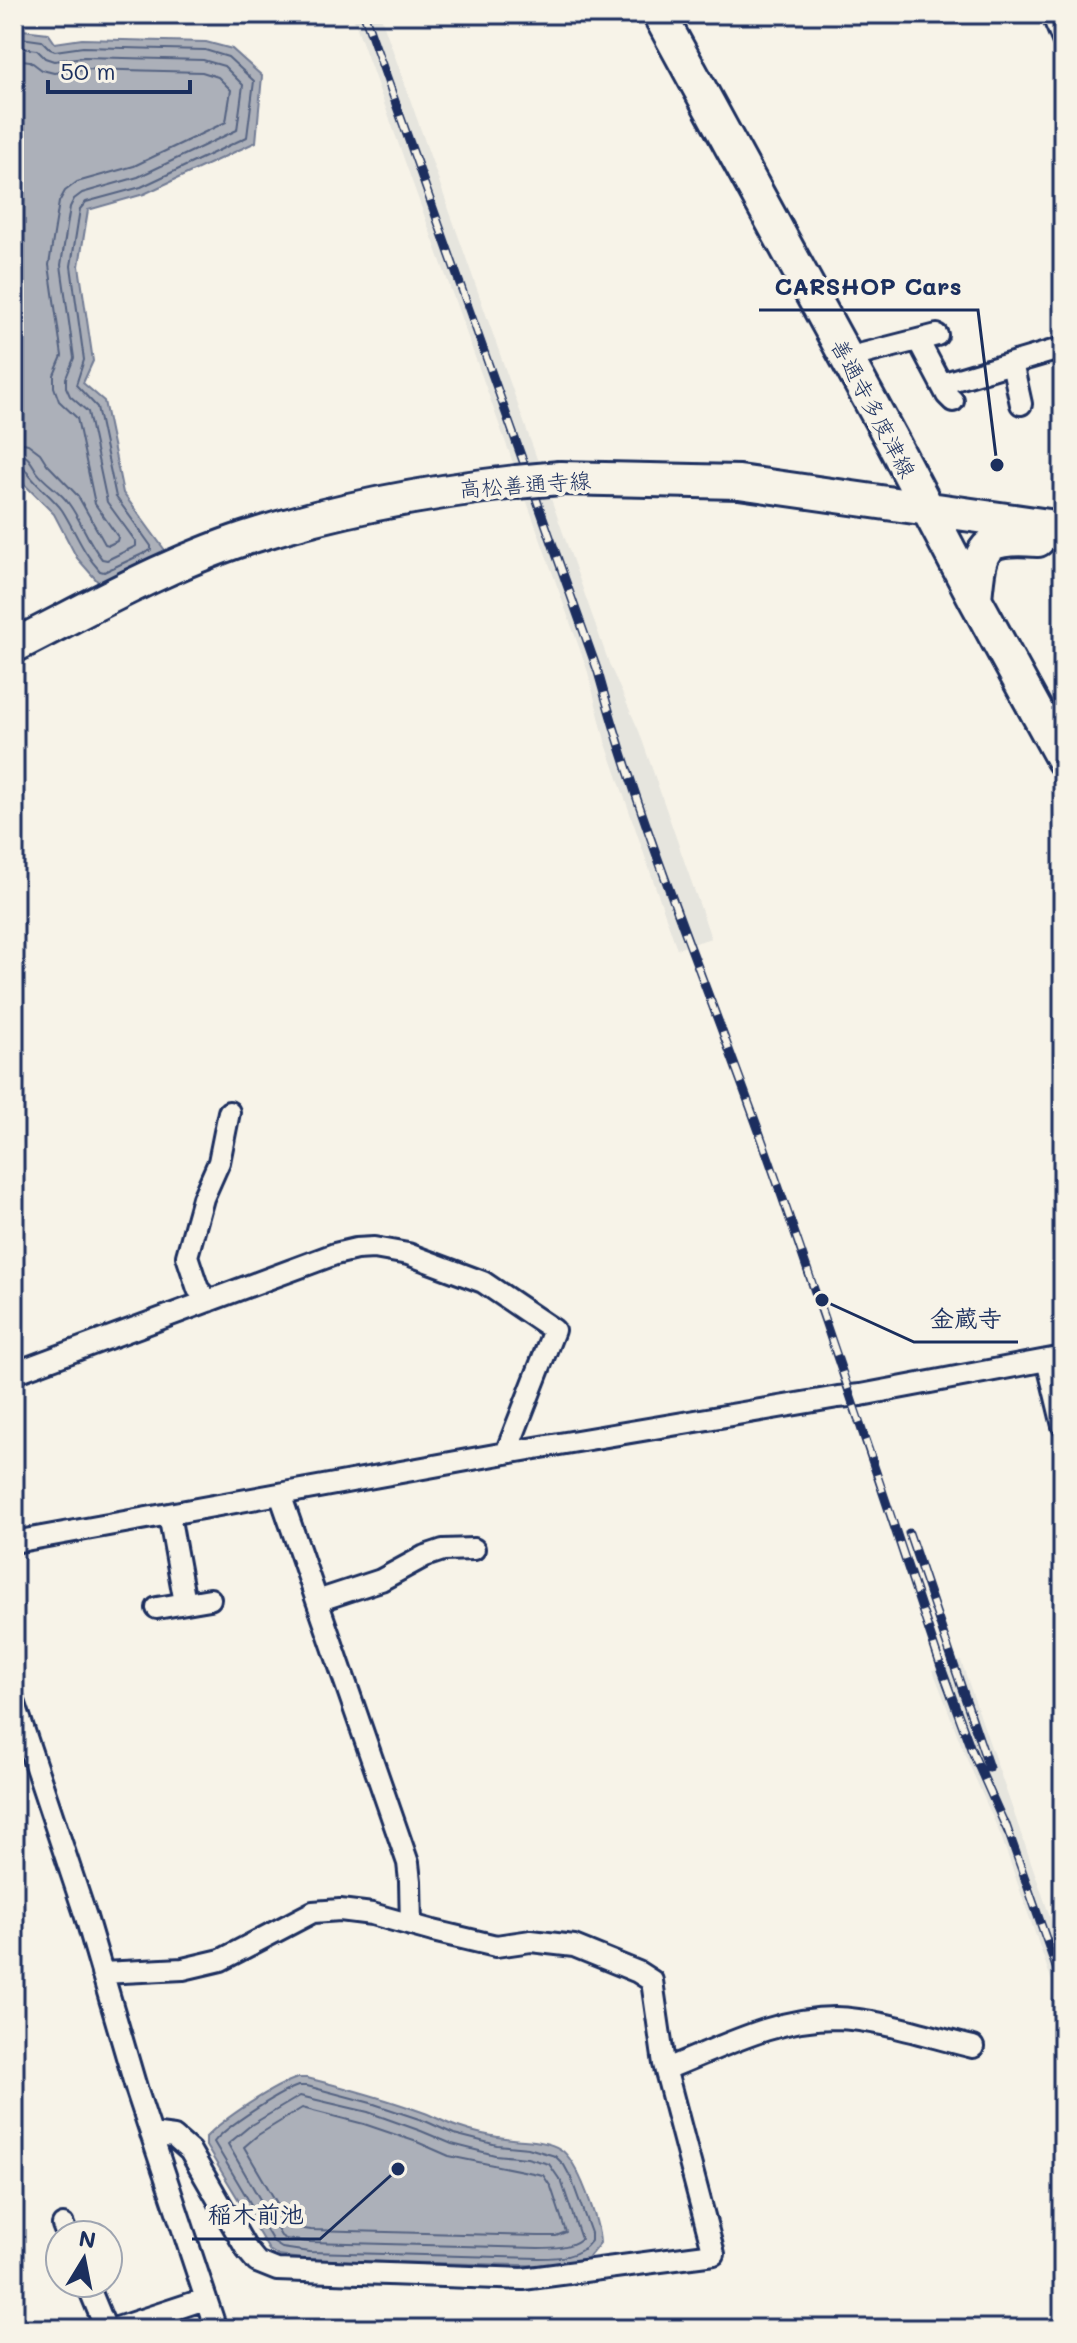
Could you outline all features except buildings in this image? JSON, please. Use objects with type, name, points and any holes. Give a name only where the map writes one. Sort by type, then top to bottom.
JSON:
[{"type":"main road","name":"善通寺多度津線","points":[[659,14],[1063,760]]},
{"type":"main road","points":[[739,482],[773,478],[875,491],[886,479],[890,467],[891,439]]},
{"type":"main road","name":"高松善通寺線","points":[[14,646],[185,562],[258,534],[441,491],[516,482],[560,478],[739,482],[1063,528]]},
{"type":"main road","points":[[951,553],[950,535],[954,527],[971,515]]},
{"type":"main road","points":[[975,599],[978,566],[984,549],[995,541],[1018,538],[1063,541]]},
{"type":"street","points":[[1052,14],[1063,40]]},
{"type":"street","points":[[847,358],[927,337],[941,384],[953,401]]},
{"type":"street","points":[[941,384],[1056,350]]},
{"type":"street","points":[[1012,363],[1021,404]]},
{"type":"street","points":[[209,1301],[198,1289],[187,1256],[203,1198],[219,1162],[229,1112]]},
{"type":"street","points":[[14,1373],[335,1254],[356,1249],[382,1249],[408,1254],[483,1282],[554,1330],[506,1453]]},
{"type":"street","points":[[14,1542],[506,1453],[861,1395],[1055,1359],[1063,1426]]},
{"type":"street","points":[[280,1494],[408,1863],[411,1925]]},
{"type":"street","points":[[169,1514],[185,1603]]},
{"type":"street","points":[[317,1601],[381,1580],[425,1556],[443,1550],[474,1549]]},
{"type":"street","points":[[157,1608],[210,1599]]},
{"type":"street","points":[[14,1701],[49,1801],[151,2134],[216,2329]]},
{"type":"street","points":[[102,1973],[183,1969],[221,1960],[313,1912],[340,1910],[372,1914],[496,1946],[531,1941],[574,1946],[638,1972],[652,1981],[666,2069],[714,2254],[523,2279],[277,2270],[257,2262],[247,2250],[190,2151],[174,2137],[151,2134]]},
{"type":"street","points":[[666,2069],[753,2034],[814,2019],[860,2020],[973,2047]]},
{"type":"street","points":[[94,2299],[106,2329]]},
{"type":"street","points":[[114,2329],[205,2299]]},
{"type":"shaded area","points":[[352,14],[380,14],[610,666],[639,731],[711,938],[677,949],[605,741],[588,672]]},
{"type":"shaded area","points":[[961,1661],[1063,1954],[1063,2013],[1001,1836],[965,1755],[933,1670]]},
{"type":"water","points":[[14,29],[48,33],[55,43],[82,39],[206,42],[232,49],[262,76],[256,142],[144,194],[88,210],[79,266],[93,361],[83,383],[104,401],[123,493],[167,553],[99,583],[77,558],[54,514],[21,481],[14,462]]},
{"type":"water","points":[[298,2078],[381,2098],[471,2131],[555,2146],[574,2165],[596,2221],[600,2243],[587,2259],[560,2266],[309,2260],[279,2256],[269,2250],[206,2146],[206,2137],[249,2103]]},
{"type":"railway","points":[[364,14],[598,672],[656,854],[789,1216],[941,1667],[971,1749],[1008,1832]]},
{"type":"railway","points":[[909,1533],[989,1768]]},
{"type":"railway","points":[[1005,1822],[1063,1987]]},
{"type":"place","name":"CARSHOP Cars","points":[[997,465]]},
{"type":"place","name":"金蔵寺","points":[[822,1300]]},
{"type":"place","name":"稲木前池","points":[[398,2169]]}]
